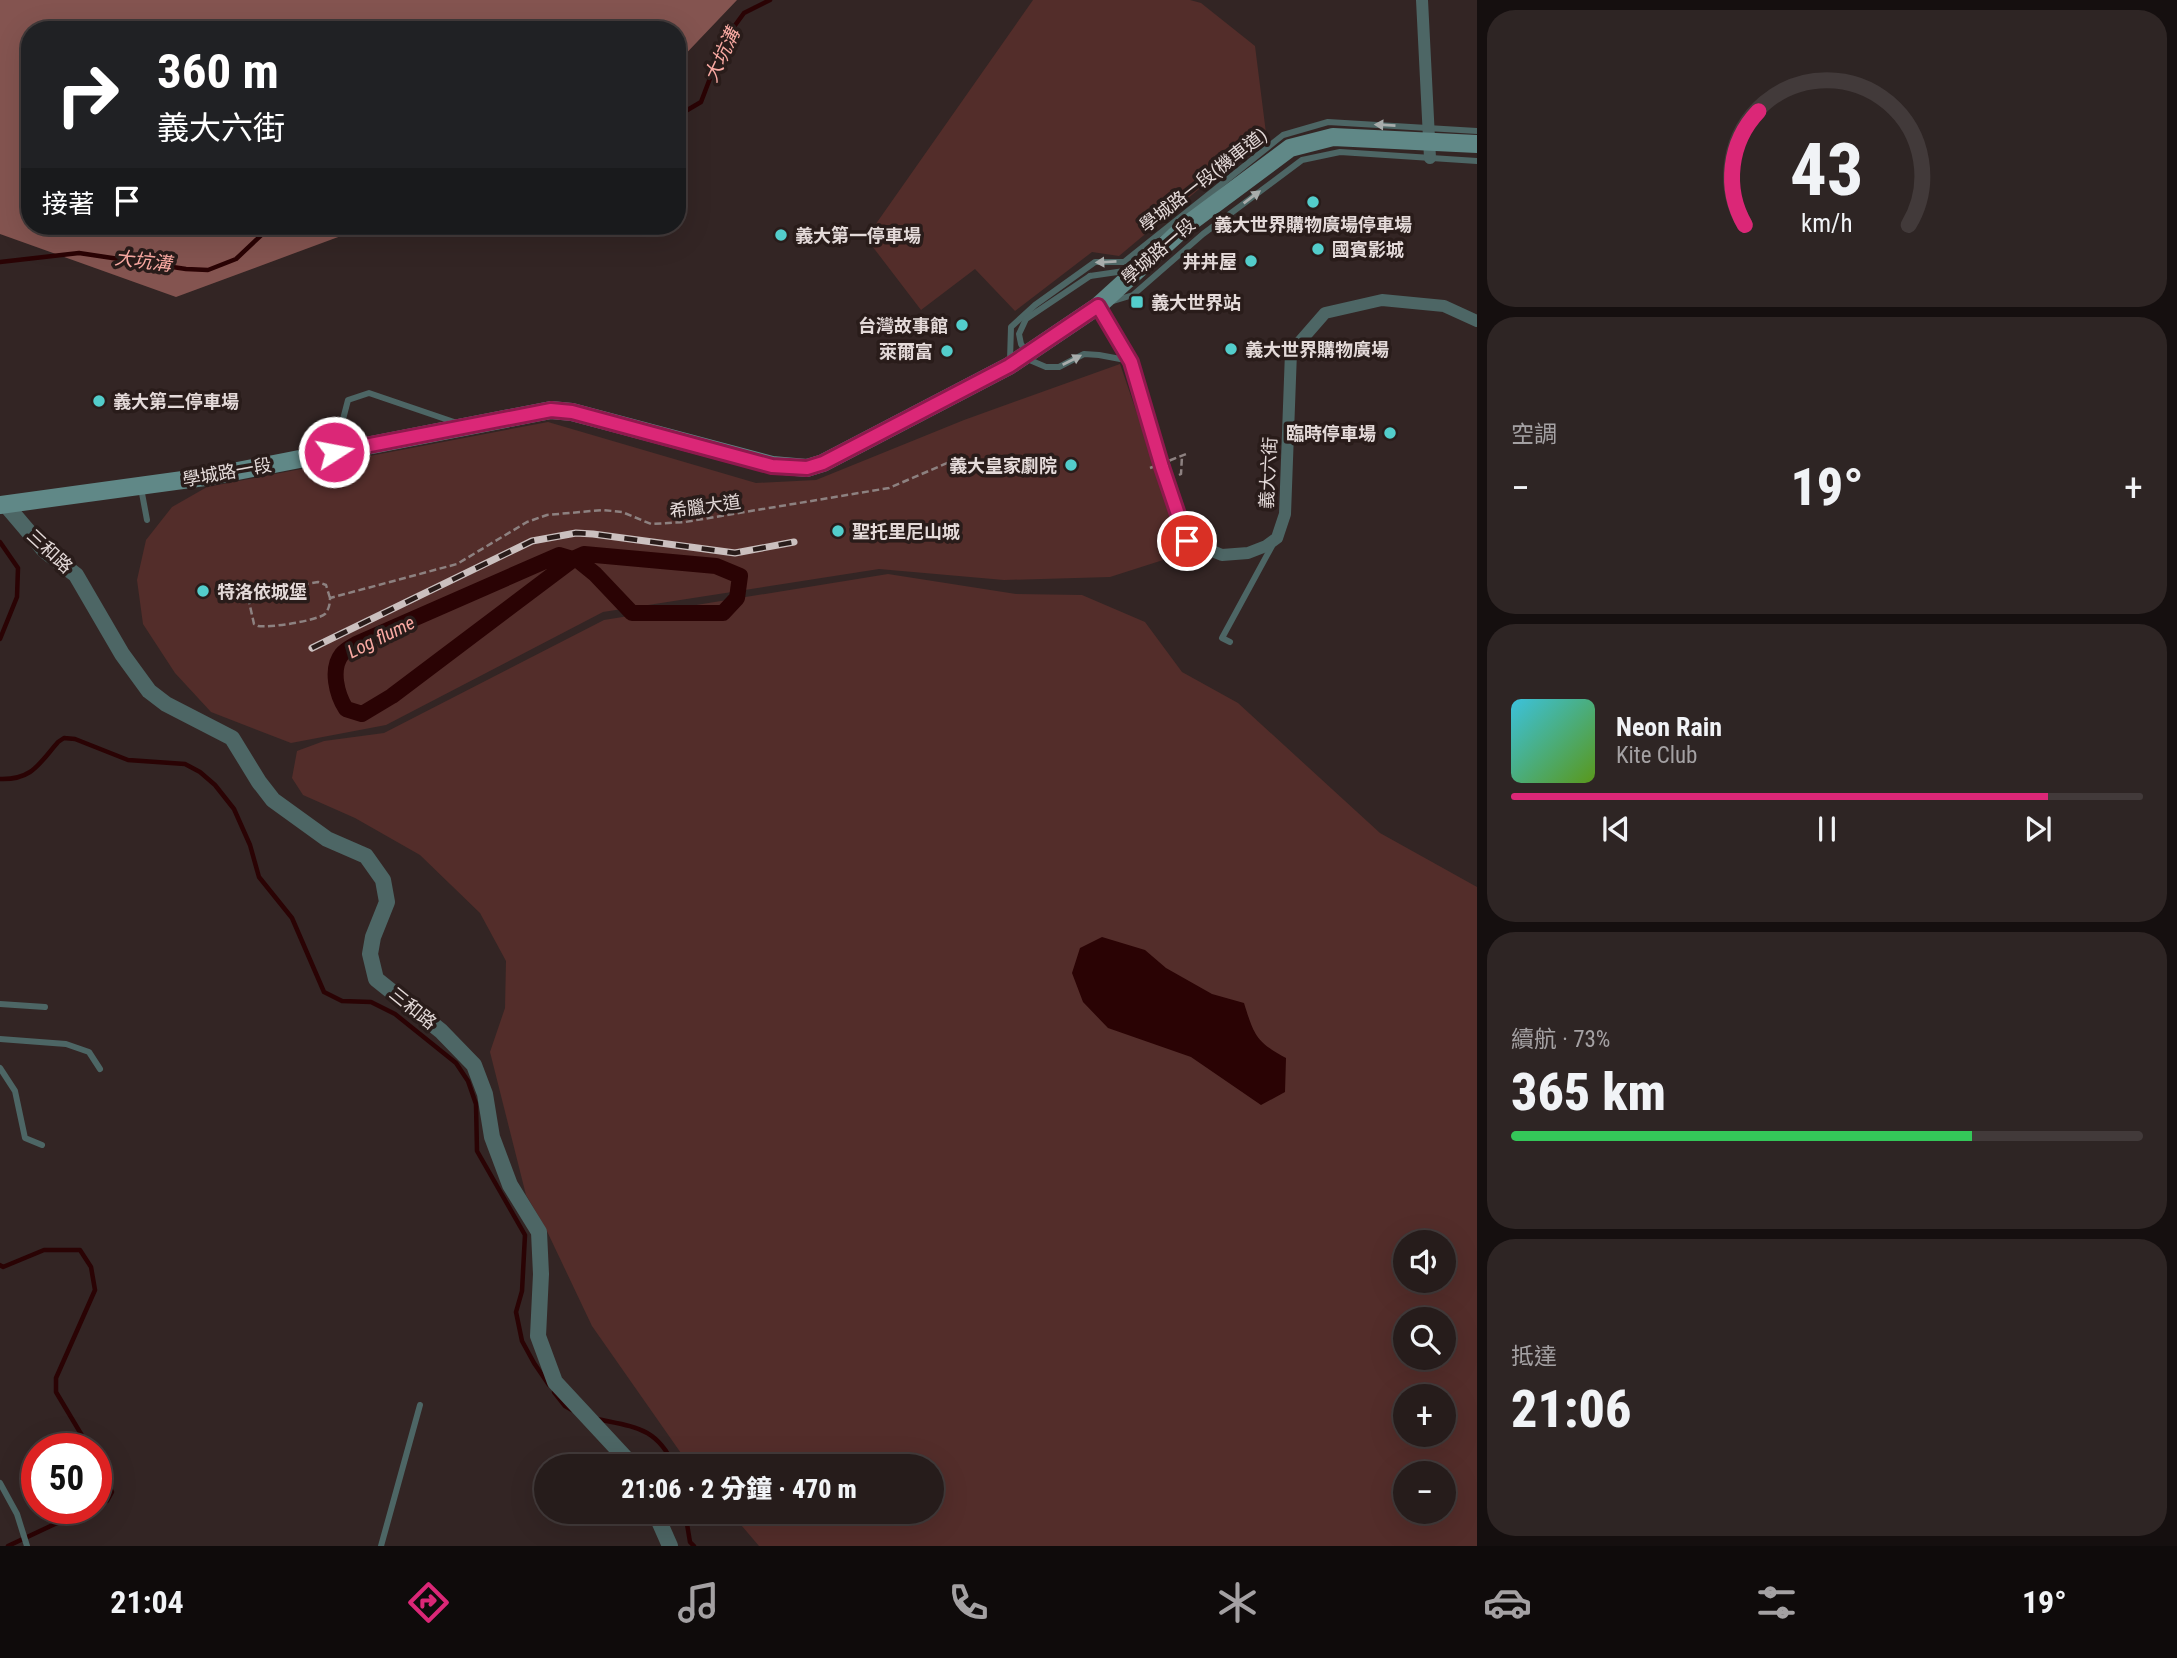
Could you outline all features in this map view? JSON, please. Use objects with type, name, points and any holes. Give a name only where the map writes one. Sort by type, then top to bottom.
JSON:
[{"type":"main road","name":"學城路一段","points":[[3,505],[212,476],[468,430],[551,410],[572,412],[772,466],[807,468],[823,463],[1009,366],[1098,306],[1188,224],[1290,148],[1333,137],[1477,144]]},
{"type":"street","points":[[1422,0],[1429,142]]},
{"type":"street","name":"義大六街","points":[[1277,538],[1285,514],[1291,352],[1325,313],[1382,300],[1444,306],[1477,321]]},
{"type":"street","points":[[1098,306],[1131,362],[1187,541],[1222,555],[1248,553],[1277,538]]},
{"type":"street","name":"三和路","points":[[3,505],[45,551],[76,575],[122,654],[149,691],[166,704],[232,738],[258,782],[273,800],[327,839],[366,856],[383,880],[387,902],[373,937],[370,954],[376,979],[441,1031],[474,1065],[485,1094],[492,1137],[510,1185],[538,1232],[541,1274],[538,1336],[555,1382],[622,1454]]},
{"type":"street","points":[[660,1524],[670,1546]]},
{"type":"lane","name":"學城路一段(機車道)","points":[[1009,366],[1010,327],[1035,305],[1095,262],[1124,262],[1283,135],[1328,122],[1429,142],[1477,161]]},
{"type":"lane","name":"學城路一段(機車道)","points":[[1098,306],[1133,295],[1203,234],[1302,160],[1340,152],[1429,142],[1477,131]]},
{"type":"lane","points":[[1131,362],[1084,354],[1059,367],[1046,367],[1032,361],[1021,344],[1019,334],[1026,319],[1090,276],[1137,269]]},
{"type":"lane","points":[[334,452],[348,400],[369,393],[468,430]]},
{"type":"lane","points":[[140,486],[147,520]]},
{"type":"lane","points":[[1230,642],[1222,638],[1277,538]]},
{"type":"lane","points":[[0,1004],[45,1007]]},
{"type":"lane","points":[[0,1039],[66,1044],[89,1052],[100,1069]]},
{"type":"lane","points":[[0,1068],[15,1091],[25,1138],[42,1146]]},
{"type":"lane","points":[[381,1546],[419,1405]]},
{"type":"lane","points":[[0,1483],[17,1514],[27,1546]]},
{"type":"path","points":[[1150,468],[1189,453]]},
{"type":"path","name":"希臘大道","points":[[330,598],[457,565],[527,523],[547,515],[603,510],[622,512],[651,524],[685,522],[889,488],[952,461],[968,466]]},
{"type":"path","name":"希臘大道","points":[[318,582],[326,585],[330,598],[330,606],[321,616],[260,627],[254,624],[248,597],[255,593],[318,582]]},
{"type":"shaded area","points":[[0,0],[737,0],[686,54],[686,21],[21,21],[21,235],[344,235],[176,297],[0,234]]},
{"type":"shaded area","points":[[1033,0],[1190,0],[1201,3],[1255,46],[1266,133],[1119,256],[1092,252],[1015,311],[975,269],[921,310],[866,238]]},
{"type":"shaded area","points":[[1120,364],[1185,553],[1110,577],[1004,580],[879,569],[603,612],[386,725],[291,743],[211,712],[175,673],[143,624],[137,580],[146,540],[172,507],[207,487],[548,422],[756,483],[816,480],[964,420]]},
{"type":"shaded area","points":[[888,574],[1016,594],[1082,595],[1145,622],[1182,672],[1238,703],[1380,833],[1477,887],[1477,1546],[759,1546],[740,1524],[944,1524],[944,1454],[682,1454],[592,1326],[545,1227],[526,1195],[490,1052],[505,1008],[506,961],[480,913],[420,855],[355,818],[303,795],[292,778],[297,751],[324,741],[384,733],[604,620]]},
{"type":"shaded area","points":[[1102,937],[1145,950],[1166,968],[1212,994],[1244,1003],[1262,1042],[1286,1058],[1285,1092],[1261,1105],[1191,1057],[1108,1028],[1083,1002],[1072,973],[1080,948]]},
{"type":"waterway","name":"大坑溝","points":[[686,111],[701,102],[725,39],[744,13],[770,0]]},
{"type":"waterway","name":"大坑溝","points":[[0,262],[79,253],[208,270],[236,259],[261,235]]},
{"type":"waterway","points":[[0,542],[18,568],[17,597],[0,639]]},
{"type":"waterway","name":"Log flume","points":[[579,561],[559,555],[348,649],[338,660],[336,667],[338,689],[346,709],[362,714],[392,696],[575,558],[584,554],[716,566],[740,576],[737,598],[723,613],[632,613],[579,561]]},
{"type":"waterway","points":[[0,779],[27,774],[64,738],[75,739],[128,760],[185,764],[215,785],[234,809],[250,845],[259,877],[292,918],[324,992],[342,1001],[371,1002],[395,1014],[456,1063],[468,1081],[476,1104],[477,1151],[525,1235],[522,1291],[516,1312],[522,1341],[549,1385]]},
{"type":"waterway","points":[[0,1265],[3,1267],[44,1250],[80,1250],[91,1267],[95,1290],[56,1378],[56,1392],[80,1433]]},
{"type":"waterway","points":[[554,1392],[565,1406],[572,1410]]},
{"type":"waterway","points":[[597,1419],[643,1431],[660,1443],[668,1454]]},
{"type":"waterway","points":[[8,1546],[55,1524]]},
{"type":"waterway","points":[[687,1524],[690,1542],[694,1546]]},
{"type":"railway","points":[[312,648],[532,541],[576,533],[593,534],[735,553],[794,542]]},
{"type":"place","name":"義大世界購物廣場停車場","points":[[1313,202]]},
{"type":"place","name":"義大第一停車場","points":[[781,235]]},
{"type":"place","name":"國賓影城","points":[[1318,249]]},
{"type":"place","name":"丼丼屋","points":[[1251,261]]},
{"type":"place","name":"義大世界站","points":[[1137,302]]},
{"type":"place","name":"台灣故事館","points":[[962,325]]},
{"type":"place","name":"義大世界購物廣場","points":[[1231,349]]},
{"type":"place","name":"萊爾富","points":[[947,351]]},
{"type":"place","name":"義大第二停車場","points":[[99,401]]},
{"type":"place","name":"臨時停車場","points":[[1390,433]]},
{"type":"place","name":"義大皇家劇院","points":[[1071,465]]},
{"type":"place","name":"聖托里尼山城","points":[[838,531]]},
{"type":"place","name":"特洛依城堡","points":[[203,591]]},
{"type":"route","points":[[334,452],[551,410],[572,412],[772,466],[807,468],[823,463],[952,398],[1009,366],[1098,306],[1131,362],[1187,541]]}]
